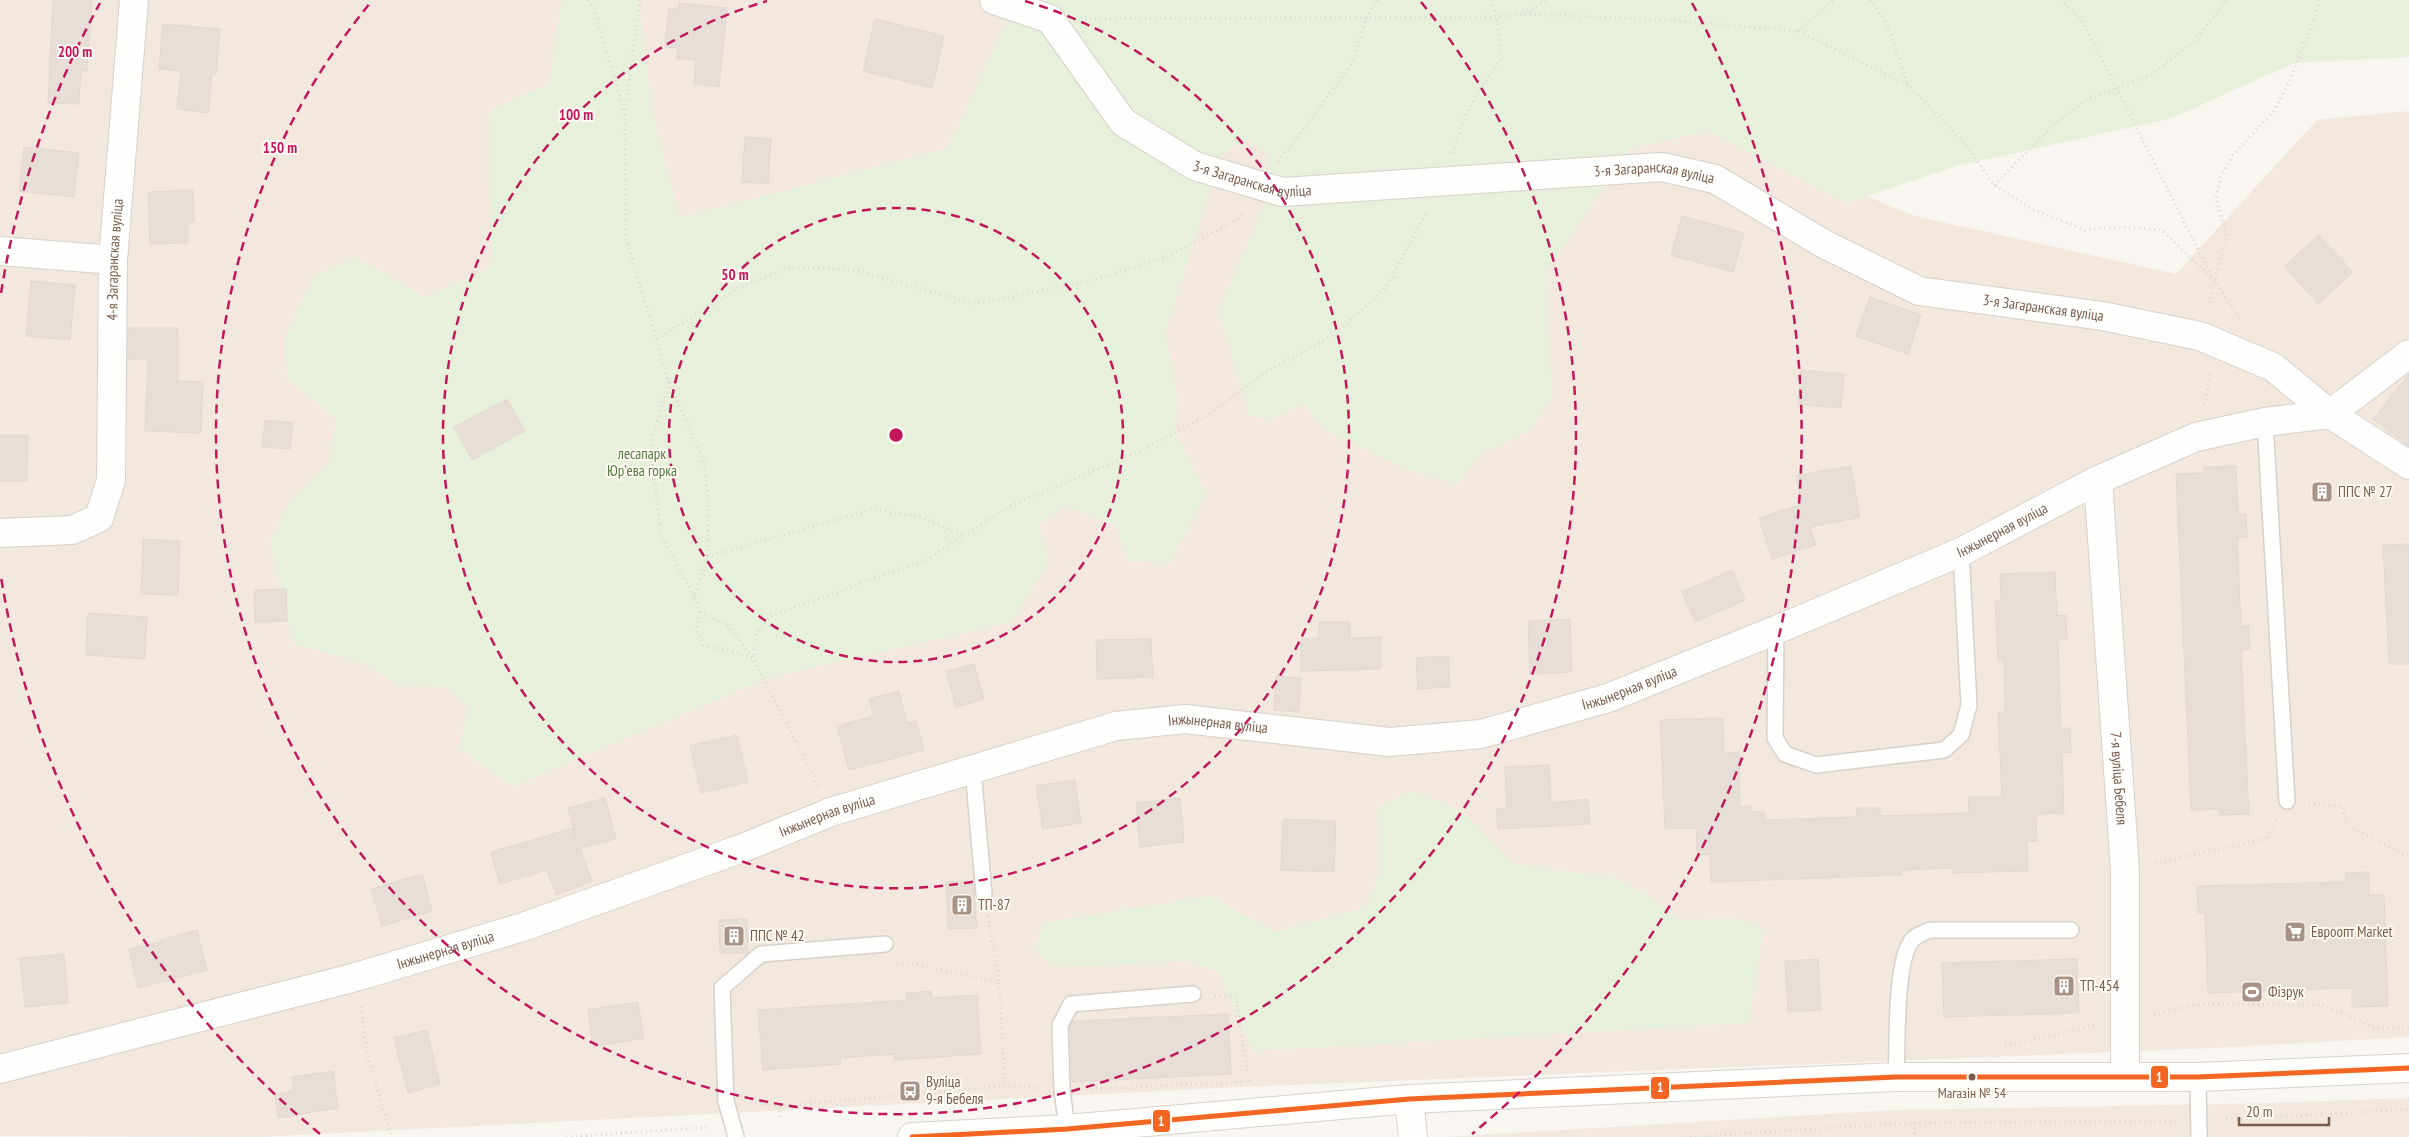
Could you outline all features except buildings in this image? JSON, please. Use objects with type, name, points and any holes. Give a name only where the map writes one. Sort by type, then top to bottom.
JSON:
[{"type":"street","name":"4-я Загаранская вуліца","points":[[0,533],[72,530],[99,518],[111,480],[113,260],[134,0]]},
{"type":"street","points":[[994,0],[1050,20]]},
{"type":"street","name":"3-я Загаранская вуліца","points":[[1050,20],[1124,122],[1195,166],[1282,192],[1662,167],[1715,179],[1824,244],[1919,291],[2102,316],[2200,336],[2273,367],[2330,414]]},
{"type":"street","points":[[0,251],[113,260]]},
{"type":"street","points":[[2409,354],[2330,414],[2409,465]]},
{"type":"street","name":"Інжынерная вуліца","points":[[0,1069],[356,977],[523,928],[740,849],[831,812],[1116,726],[1185,718],[1390,742],[1481,734],[1608,698],[1776,630],[1961,552],[2098,480],[2196,437],[2265,422],[2330,414]]},
{"type":"street","name":"7-я вуліца Бебеля","points":[[2098,480],[2125,870],[2125,1077]]},
{"type":"street","points":[[912,1137],[993,1135],[1409,1099],[1896,1077],[2198,1076],[2409,1068]]},
{"type":"street","points":[[1409,1099],[1413,1137]]},
{"type":"lane","points":[[2265,422],[2287,800]]},
{"type":"lane","points":[[1776,630],[1775,738],[1785,754],[1816,765],[1944,750],[1961,735],[1969,705],[1961,552]]},
{"type":"lane","points":[[973,770],[984,894]]},
{"type":"lane","points":[[1896,1077],[1897,1030],[1903,956],[1913,938],[1930,930],[2072,930]]},
{"type":"lane","points":[[734,1131],[726,1101],[722,988],[761,954],[885,944]]},
{"type":"lane","points":[[1067,1129],[1062,1090],[1060,1025],[1071,1004],[1193,994]]},
{"type":"lane","points":[[2198,1076],[2199,1137]]},
{"type":"path","points":[[588,0],[594,9],[625,113]]},
{"type":"path","points":[[640,0],[625,113],[626,239],[669,382],[704,461],[709,513],[707,557],[694,597]]},
{"type":"path","points":[[657,339],[740,287],[791,267],[855,270],[974,304],[1090,281],[1162,259],[1240,218],[1257,185],[1291,146],[1352,63],[1367,17],[1378,0]]},
{"type":"path","points":[[752,658],[756,633],[770,616],[928,559],[1012,505],[1138,452],[1210,414],[1263,374],[1335,334],[1386,288],[1418,226],[1446,181],[1457,137],[1475,94],[1501,59],[1498,17],[1491,0]]},
{"type":"path","points":[[1523,14],[1546,0]]},
{"type":"path","points":[[1798,31],[1834,0]]},
{"type":"path","points":[[1872,0],[1888,26],[1908,85]]},
{"type":"path","points":[[2061,0],[2082,20],[2118,87],[2215,282],[2247,328]]},
{"type":"path","points":[[1994,185],[2056,123],[2086,100],[2153,74],[2167,63],[2194,41],[2227,0]]},
{"type":"path","points":[[2196,437],[2211,374],[2211,341],[2208,311],[2227,235],[2216,198],[2221,176],[2233,155],[2274,112],[2293,74],[2315,17],[2318,0]]},
{"type":"path","points":[[1050,20],[1498,17],[1523,14],[1668,20],[1798,31],[1908,85],[1964,142],[1994,185],[2034,210],[2085,230],[2124,227],[2162,230],[2215,282]]},
{"type":"path","points":[[669,382],[650,446],[661,534],[700,612],[696,630],[704,646],[725,649],[752,658]]},
{"type":"path","points":[[707,557],[872,509],[921,517],[964,536]]},
{"type":"path","points":[[700,612],[727,625],[752,658],[831,812]]},
{"type":"path","points":[[2125,870],[2266,839],[2287,800],[2343,807],[2347,825],[2409,858]]},
{"type":"path","points":[[984,894],[999,982],[1005,1086]]},
{"type":"path","points":[[890,965],[909,964],[999,982]]},
{"type":"path","points":[[356,977],[368,1058],[392,1137]]},
{"type":"path","points":[[1193,994],[1236,997],[1248,1082]]},
{"type":"path","points":[[726,1101],[741,1100],[780,1106],[1005,1086],[1062,1090]]},
{"type":"path","points":[[780,1106],[780,1120]]},
{"type":"path","points":[[1686,1137],[1914,1123],[2199,1121],[2409,1109]]},
{"type":"path","points":[[1914,1123],[1915,1137]]},
{"type":"path","points":[[566,1137],[734,1131]]},
{"type":"shaded area","points":[[0,0],[1081,0],[1634,101],[1915,216],[2176,274],[2317,120],[2409,111],[2409,1037],[2214,1048],[1239,1087],[259,1137],[0,1136]]},
{"type":"shaded area","points":[[2409,1098],[2409,1137],[1446,1137],[1897,1110],[2270,1103]]},
{"type":"green space","name":"лесапарк Юрʼева горка","points":[[562,0],[638,0],[653,115],[679,218],[948,148],[1017,0],[2409,0],[2409,57],[2294,63],[2172,118],[1957,166],[1847,203],[1708,131],[1631,148],[1545,273],[1552,396],[1530,431],[1481,453],[1457,484],[1406,469],[1326,430],[1303,403],[1273,420],[1249,416],[1219,311],[1268,195],[1267,152],[1246,139],[1221,155],[1165,333],[1177,396],[1176,433],[1206,494],[1169,563],[1128,561],[1115,525],[1066,506],[1039,523],[1048,562],[1012,622],[768,678],[513,786],[460,749],[468,707],[447,687],[397,684],[364,663],[294,644],[270,543],[289,502],[331,460],[336,418],[287,379],[285,339],[313,277],[355,257],[425,297],[492,267],[489,111],[549,84]]},
{"type":"green space","points":[[1411,791],[1461,810],[1513,864],[1614,878],[1643,893],[1681,920],[1736,918],[1763,928],[1749,1023],[1253,1051],[1219,973],[1190,961],[1094,966],[1051,965],[1036,950],[1043,923],[1210,896],[1275,932],[1367,907],[1380,871],[1378,808]]},
{"type":"transit line","name":"1","points":[[912,1137],[1067,1129],[1409,1099],[1896,1077],[2198,1077],[2409,1068]]},
{"type":"place","name":"ППС № 27","points":[[2322,492]]},
{"type":"place","name":"ТП-87","points":[[962,905]]},
{"type":"place","name":"Евроопт Market","points":[[2295,932]]},
{"type":"place","name":"ППС № 42","points":[[734,936]]},
{"type":"place","name":"ТП-454","points":[[2064,986]]},
{"type":"place","name":"Фізрук","points":[[2252,992]]},
{"type":"place","name":"Магазін № 54","points":[[1972,1077]]},
{"type":"place","name":"Вуліца 9-я Бебеля","points":[[910,1091]]}]
